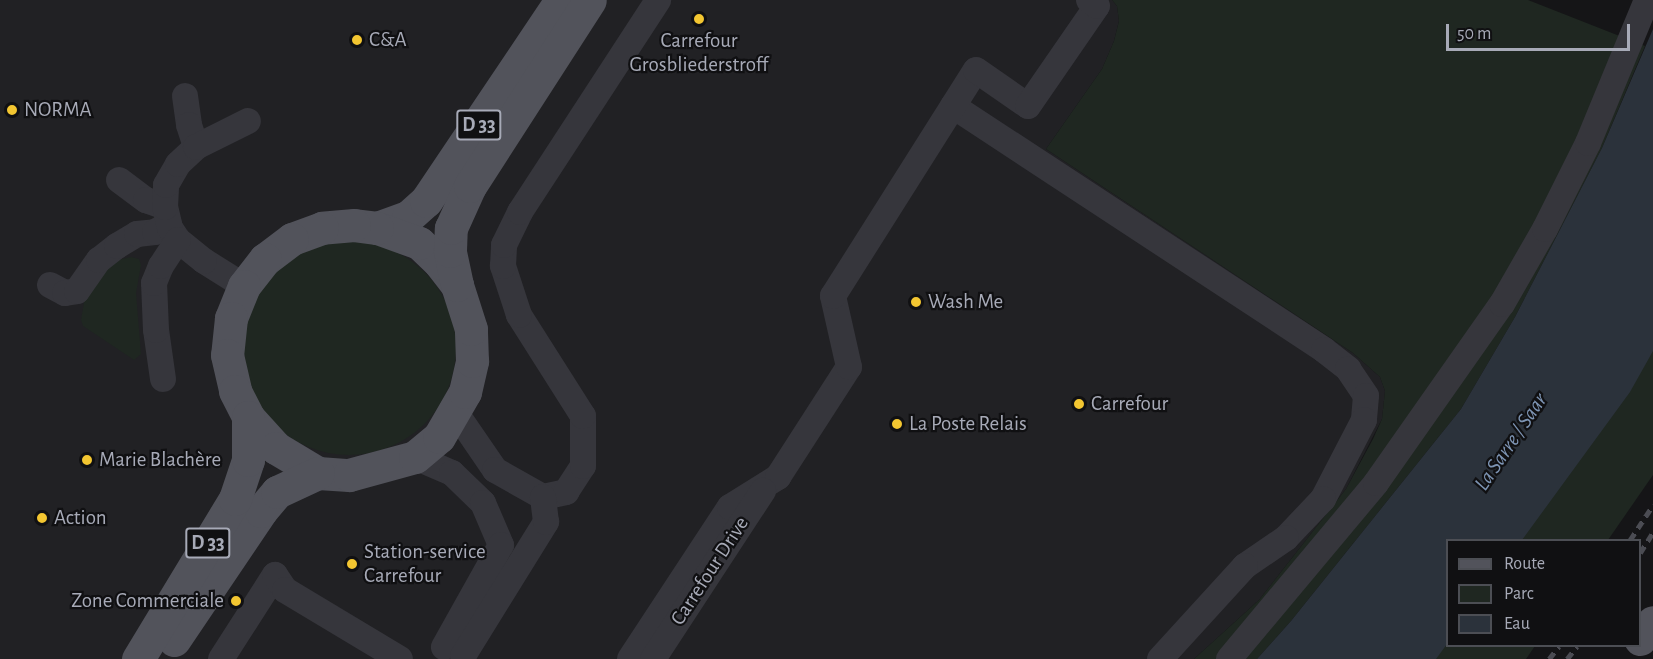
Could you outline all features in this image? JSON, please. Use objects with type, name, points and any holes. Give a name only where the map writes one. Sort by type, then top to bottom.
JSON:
[{"type":"main road","name":"D 33","points":[[377,228],[408,217],[426,201],[561,0]]},
{"type":"main road","name":"D 33","points":[[457,285],[450,251],[451,228],[463,200],[590,0]]},
{"type":"main road","points":[[354,225],[377,228],[419,243],[440,263],[457,285],[471,328],[472,361],[465,392],[456,413],[439,438],[416,457],[349,475],[318,473],[276,448],[248,417],[235,391],[227,356],[231,318],[244,286],[265,259],[292,239],[322,228],[354,225]]},
{"type":"main road","name":"D 33","points":[[138,659],[235,499],[248,460],[248,417]]},
{"type":"main road","name":"D 33","points":[[161,659],[267,505],[278,492],[293,482],[318,473]]},
{"type":"main road","points":[[1641,638],[1653,622]]},
{"type":"main road","points":[[1624,659],[1633,647]]},
{"type":"street","points":[[456,413],[495,470],[543,497],[566,492],[583,466],[583,416],[519,315],[503,266],[504,245],[520,212],[658,0]]},
{"type":"street","points":[[638,659],[730,507],[778,477],[849,367],[833,296],[976,70],[1028,106],[1097,6],[1089,0]]},
{"type":"street","points":[[1230,659],[1376,483],[1502,304],[1545,229],[1588,143],[1647,0]]},
{"type":"street","points":[[185,96],[189,125],[196,147]]},
{"type":"street","points":[[953,106],[1324,350],[1348,369],[1366,396],[1364,420],[1323,499],[1286,538],[1245,566],[1160,659]]},
{"type":"street","points":[[163,379],[156,330],[154,283],[161,266],[170,224],[166,185],[178,164],[196,147],[229,128],[248,122]]},
{"type":"street","points":[[119,180],[146,200],[204,261],[244,286]]},
{"type":"street","points":[[50,285],[65,293],[77,291],[99,260],[117,246],[137,234],[155,232],[170,224]]},
{"type":"street","points":[[416,457],[452,473],[483,503],[501,545],[449,655]]},
{"type":"street","points":[[449,655],[546,522],[543,497]]},
{"type":"street","points":[[221,659],[275,575],[285,590],[400,659]]},
{"type":"shaded area","points":[[0,0],[1112,0],[1117,6],[1119,21],[1114,41],[1102,69],[1046,149],[1353,353],[1380,377],[1385,391],[1382,419],[1346,489],[1259,600],[1194,659],[0,659]]},
{"type":"green space","points":[[1112,0],[1528,0],[1645,46],[1602,148],[1515,317],[1461,409],[1291,621],[1257,659],[1194,659],[1259,600],[1346,489],[1382,419],[1385,391],[1380,377],[1353,353],[1046,149],[1102,69],[1114,41],[1119,21],[1117,6]]},
{"type":"green space","points":[[349,241],[370,243],[390,249],[408,259],[431,280],[448,307],[454,327],[456,348],[454,369],[448,389],[438,407],[417,430],[390,447],[370,453],[349,455],[328,453],[308,447],[290,437],[267,416],[250,389],[244,369],[242,348],[244,327],[250,307],[260,289],[281,266],[308,249],[328,243]]},
{"type":"green space","points":[[131,257],[139,259],[141,265],[136,293],[141,354],[134,360],[83,326],[81,320],[85,297],[103,272],[118,260]]},
{"type":"green space","points":[[1653,343],[1653,475],[1609,539],[1516,539]]},
{"type":"green space","points":[[1446,629],[1446,647],[1534,647],[1526,659],[1423,659]]},
{"type":"water","name":"La Sarre / Saar","points":[[1653,29],[1653,351],[1630,392],[1523,539],[1446,539],[1446,645],[1436,659],[1257,659],[1291,621],[1461,409],[1515,317],[1602,148]]},
{"type":"railway","points":[[1631,539],[1653,505]]},
{"type":"railway","points":[[1641,551],[1653,532]]},
{"type":"railway","points":[[1549,659],[1558,647]]},
{"type":"railway","points":[[1567,659],[1576,647]]},
{"type":"place","name":"Carrefour Grosbliederstroff","points":[[699,19]]},
{"type":"place","name":"C&A","points":[[357,40]]},
{"type":"place","name":"NORMA","points":[[12,110]]},
{"type":"place","name":"Wash Me","points":[[916,302]]},
{"type":"place","name":"Carrefour","points":[[1079,404]]},
{"type":"place","name":"La Poste Relais","points":[[897,424]]},
{"type":"place","name":"Marie Blachère","points":[[87,460]]},
{"type":"place","name":"Action","points":[[42,518]]},
{"type":"place","name":"Station-service Carrefour","points":[[352,564]]},
{"type":"place","name":"Zone Commerciale","points":[[236,601]]}]
